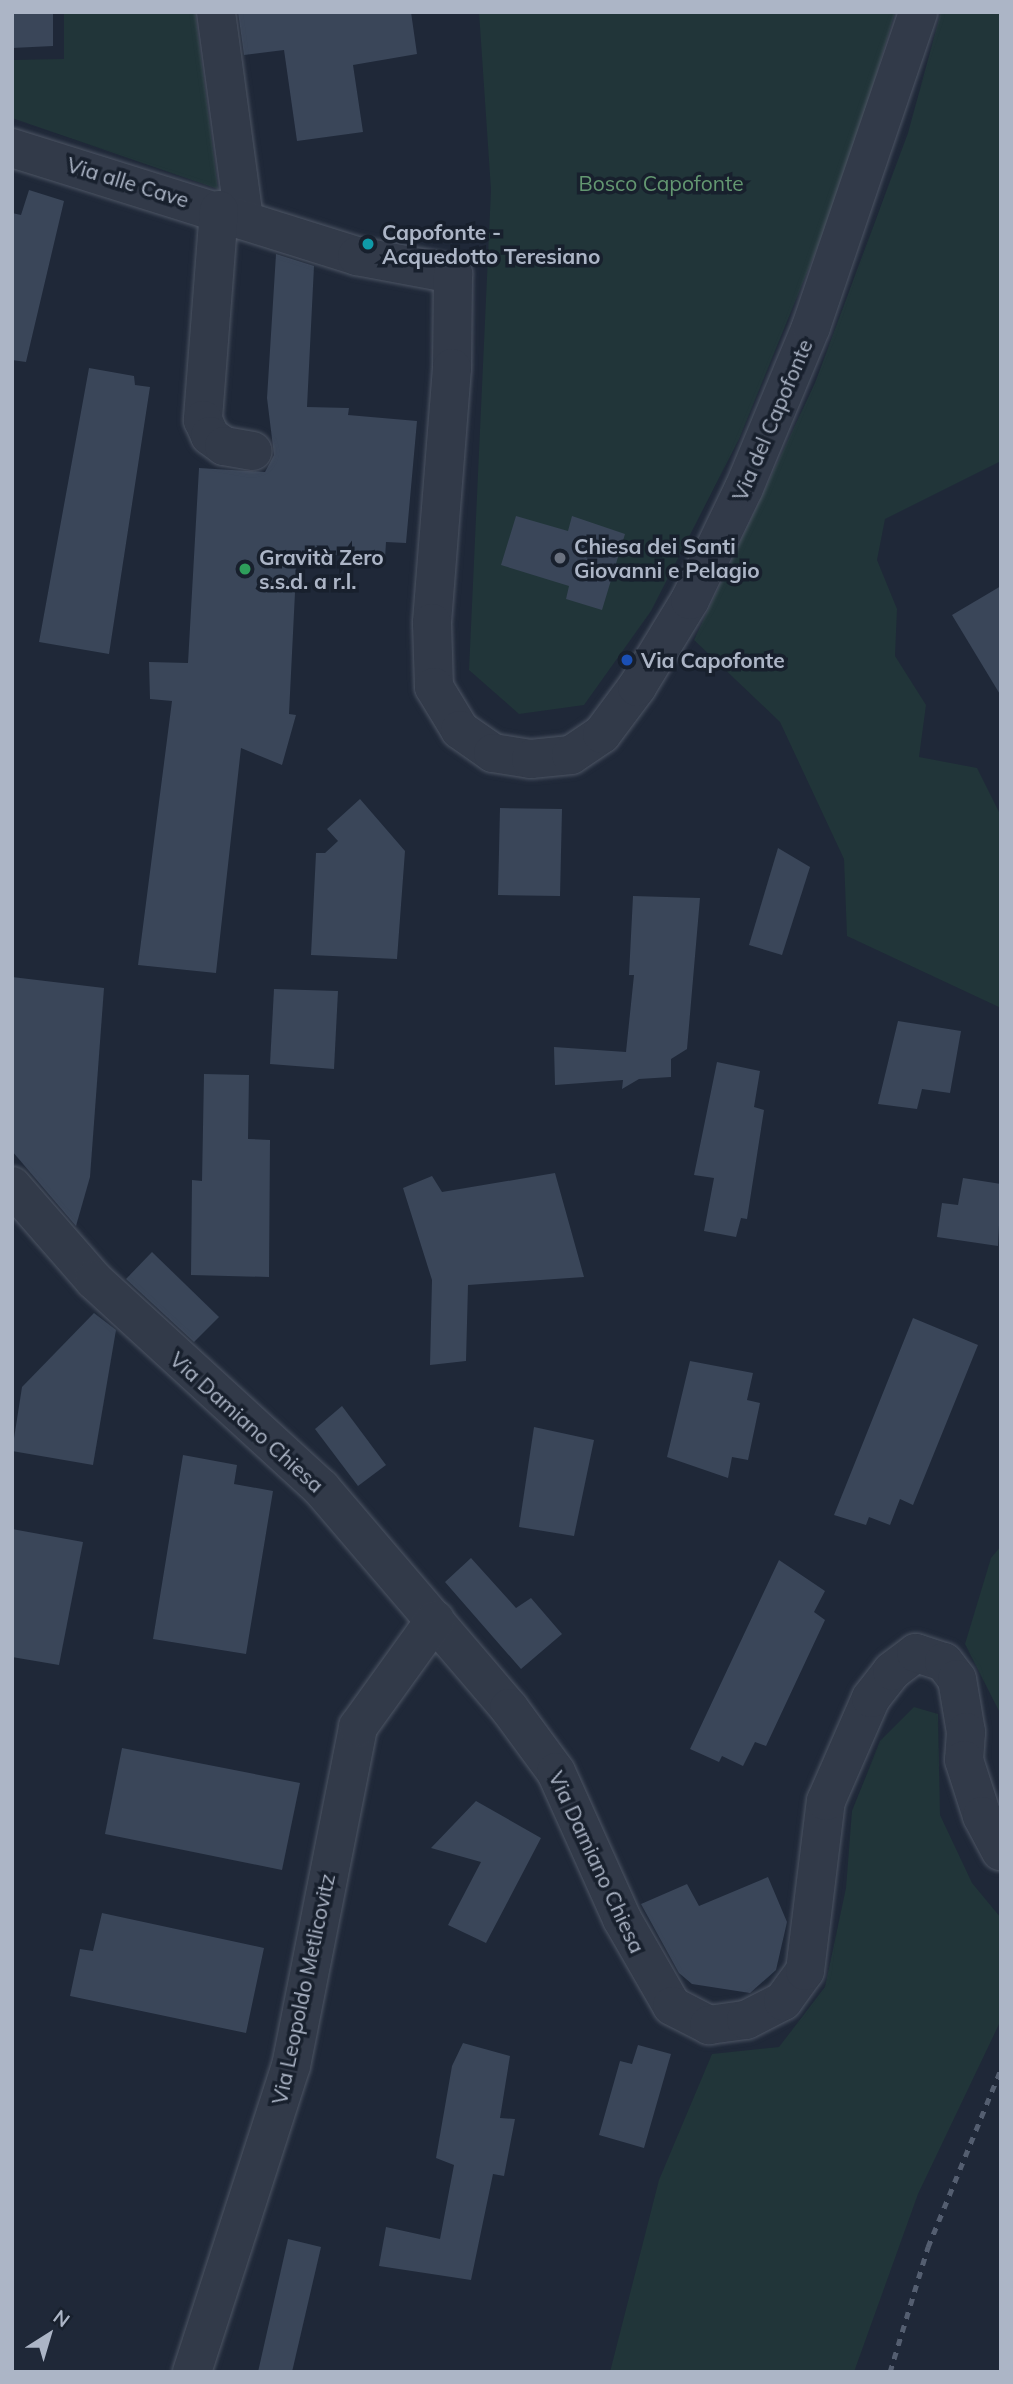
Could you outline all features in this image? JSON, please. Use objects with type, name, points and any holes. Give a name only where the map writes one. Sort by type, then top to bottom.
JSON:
[{"type":"street","points":[[216,12],[232,214],[203,420],[210,436],[224,446],[253,451]]},
{"type":"street","name":"Via del Capofonte","points":[[453,274],[452,368],[432,623],[433,687],[460,730],[493,753],[531,759],[571,755],[602,734],[638,687],[690,600],[744,488],[811,327],[918,12]]},
{"type":"street","name":"Via alle Cave","points":[[12,148],[232,214],[357,256],[453,274]]},
{"type":"street","name":"Via Damiano Chiesa","points":[[12,1186],[94,1280],[320,1489],[435,1620],[556,1772],[622,1919],[672,2006],[709,2025],[746,2020],[783,2001],[805,1971],[826,1801],[872,1698],[892,1671],[916,1653],[944,1662],[957,1679],[966,1732],[964,1760],[982,1816],[1001,1851]]},
{"type":"street","name":"Via Leopoldo Metlicovitz","points":[[192,2372],[291,2066],[358,1727],[435,1620]]},
{"type":"green space","points":[[64,12],[195,12],[218,189],[12,118],[12,60],[64,59]]},
{"type":"green space","name":"Bosco Capofonte","points":[[479,12],[895,12],[844,182],[739,439],[651,611],[584,705],[519,714],[469,670],[491,190]]},
{"type":"green space","points":[[941,12],[1001,12],[1001,461],[885,519],[877,560],[897,609],[895,656],[926,705],[919,757],[977,768],[1001,816],[1001,1008],[847,936],[844,859],[780,722],[694,640],[815,383],[908,133]]},
{"type":"green space","points":[[1001,1546],[1001,1715],[965,1644],[991,1558]]},
{"type":"green space","points":[[914,1707],[938,1714],[940,1815],[972,1883],[1001,1918],[1001,2020],[918,2194],[854,2372],[610,2372],[659,2180],[712,2054],[779,2047],[825,1987],[846,1888],[852,1811],[880,1741]]},
{"type":"building","points":[[12,12],[53,12],[53,46],[12,48]]},
{"type":"building","points":[[238,12],[411,12],[417,54],[353,65],[363,132],[297,141],[284,50],[244,55]]},
{"type":"building","points":[[29,190],[64,201],[26,362],[12,360],[12,213],[21,215]]},
{"type":"building","points":[[276,254],[314,266],[307,407],[349,408],[348,415],[417,421],[406,543],[386,542],[385,559],[297,552],[289,714],[296,715],[282,765],[241,748],[216,973],[138,965],[172,701],[150,699],[149,662],[188,663],[199,468],[265,472],[274,455],[267,398]]},
{"type":"building","points":[[89,368],[134,376],[135,385],[150,387],[109,654],[39,642]]},
{"type":"building","name":"Chiesa dei Santi Giovanni e Pelagio","points":[[516,516],[568,531],[572,516],[625,534],[602,610],[566,599],[569,586],[501,565]]},
{"type":"building","points":[[1001,586],[1001,696],[952,615]]},
{"type":"building","points":[[360,799],[405,851],[397,959],[311,955],[316,853],[325,853],[338,841],[327,829]]},
{"type":"building","points":[[500,808],[562,809],[560,896],[498,895]]},
{"type":"building","points":[[778,848],[810,867],[782,955],[749,945]]},
{"type":"building","points":[[633,896],[700,898],[687,1049],[671,1059],[671,1077],[639,1079],[622,1089],[623,1080],[555,1085],[554,1047],[626,1052],[634,975],[629,975]]},
{"type":"building","points":[[12,977],[104,988],[90,1177],[76,1226],[12,1151]]},
{"type":"building","points":[[274,989],[338,991],[334,1069],[270,1064]]},
{"type":"building","points":[[898,1021],[961,1031],[950,1093],[922,1089],[917,1109],[878,1104]]},
{"type":"building","points":[[717,1062],[760,1071],[754,1107],[764,1110],[747,1219],[741,1218],[736,1237],[704,1231],[714,1178],[694,1175]]},
{"type":"building","points":[[204,1074],[249,1075],[248,1139],[270,1140],[269,1277],[191,1275],[192,1180],[202,1181]]},
{"type":"building","points":[[555,1173],[584,1277],[468,1285],[466,1361],[430,1365],[432,1280],[403,1188],[432,1176],[442,1192]]},
{"type":"building","points":[[963,1178],[1001,1184],[998,1246],[937,1237],[942,1203],[958,1205]]},
{"type":"building","points":[[152,1252],[219,1317],[194,1342],[126,1279]]},
{"type":"building","points":[[94,1313],[116,1330],[93,1465],[12,1451],[22,1387]]},
{"type":"building","points":[[913,1318],[978,1345],[913,1505],[900,1499],[890,1525],[869,1517],[866,1525],[834,1515]]},
{"type":"building","points":[[690,1361],[753,1373],[747,1400],[760,1403],[748,1460],[732,1457],[728,1478],[667,1457]]},
{"type":"building","points":[[342,1406],[386,1465],[358,1486],[315,1429]]},
{"type":"building","points":[[534,1427],[594,1440],[574,1536],[519,1527]]},
{"type":"building","points":[[183,1455],[237,1465],[234,1484],[273,1491],[246,1654],[153,1639]]},
{"type":"building","points":[[12,1529],[83,1542],[59,1665],[12,1657]]},
{"type":"building","points":[[471,1558],[516,1608],[531,1598],[562,1634],[521,1669],[445,1582]]},
{"type":"building","points":[[779,1560],[825,1591],[814,1612],[825,1620],[766,1746],[755,1742],[743,1766],[722,1756],[719,1762],[690,1749]]},
{"type":"building","points":[[122,1748],[300,1783],[282,1870],[105,1834]]},
{"type":"building","points":[[476,1801],[541,1838],[486,1943],[448,1925],[481,1862],[431,1848]]},
{"type":"building","points":[[768,1877],[787,1922],[776,1970],[750,1993],[692,1984],[679,1973],[641,1904],[687,1884],[699,1906]]},
{"type":"building","points":[[102,1913],[264,1948],[246,2033],[70,1996],[80,1949],[93,1951]]},
{"type":"building","points":[[463,2043],[510,2056],[500,2118],[515,2119],[504,2176],[493,2174],[471,2280],[379,2266],[386,2227],[440,2239],[454,2165],[436,2158],[452,2066]]},
{"type":"building","points":[[638,2045],[671,2054],[644,2148],[599,2135],[620,2061],[632,2064]]},
{"type":"building","points":[[288,2239],[321,2247],[292,2372],[258,2372]]},
{"type":"railway","points":[[890,2372],[928,2247],[1001,2069]]},
{"type":"place","name":"Capofonte - Acquedotto Teresiano","points":[[368,244]]},
{"type":"place","name":"Chiesa dei Santi Giovanni e Pelagio","points":[[560,558]]},
{"type":"place","name":"Gravità Zero s.s.d. a r.l.","points":[[245,569]]},
{"type":"place","name":"Via Capofonte","points":[[627,660]]}]
